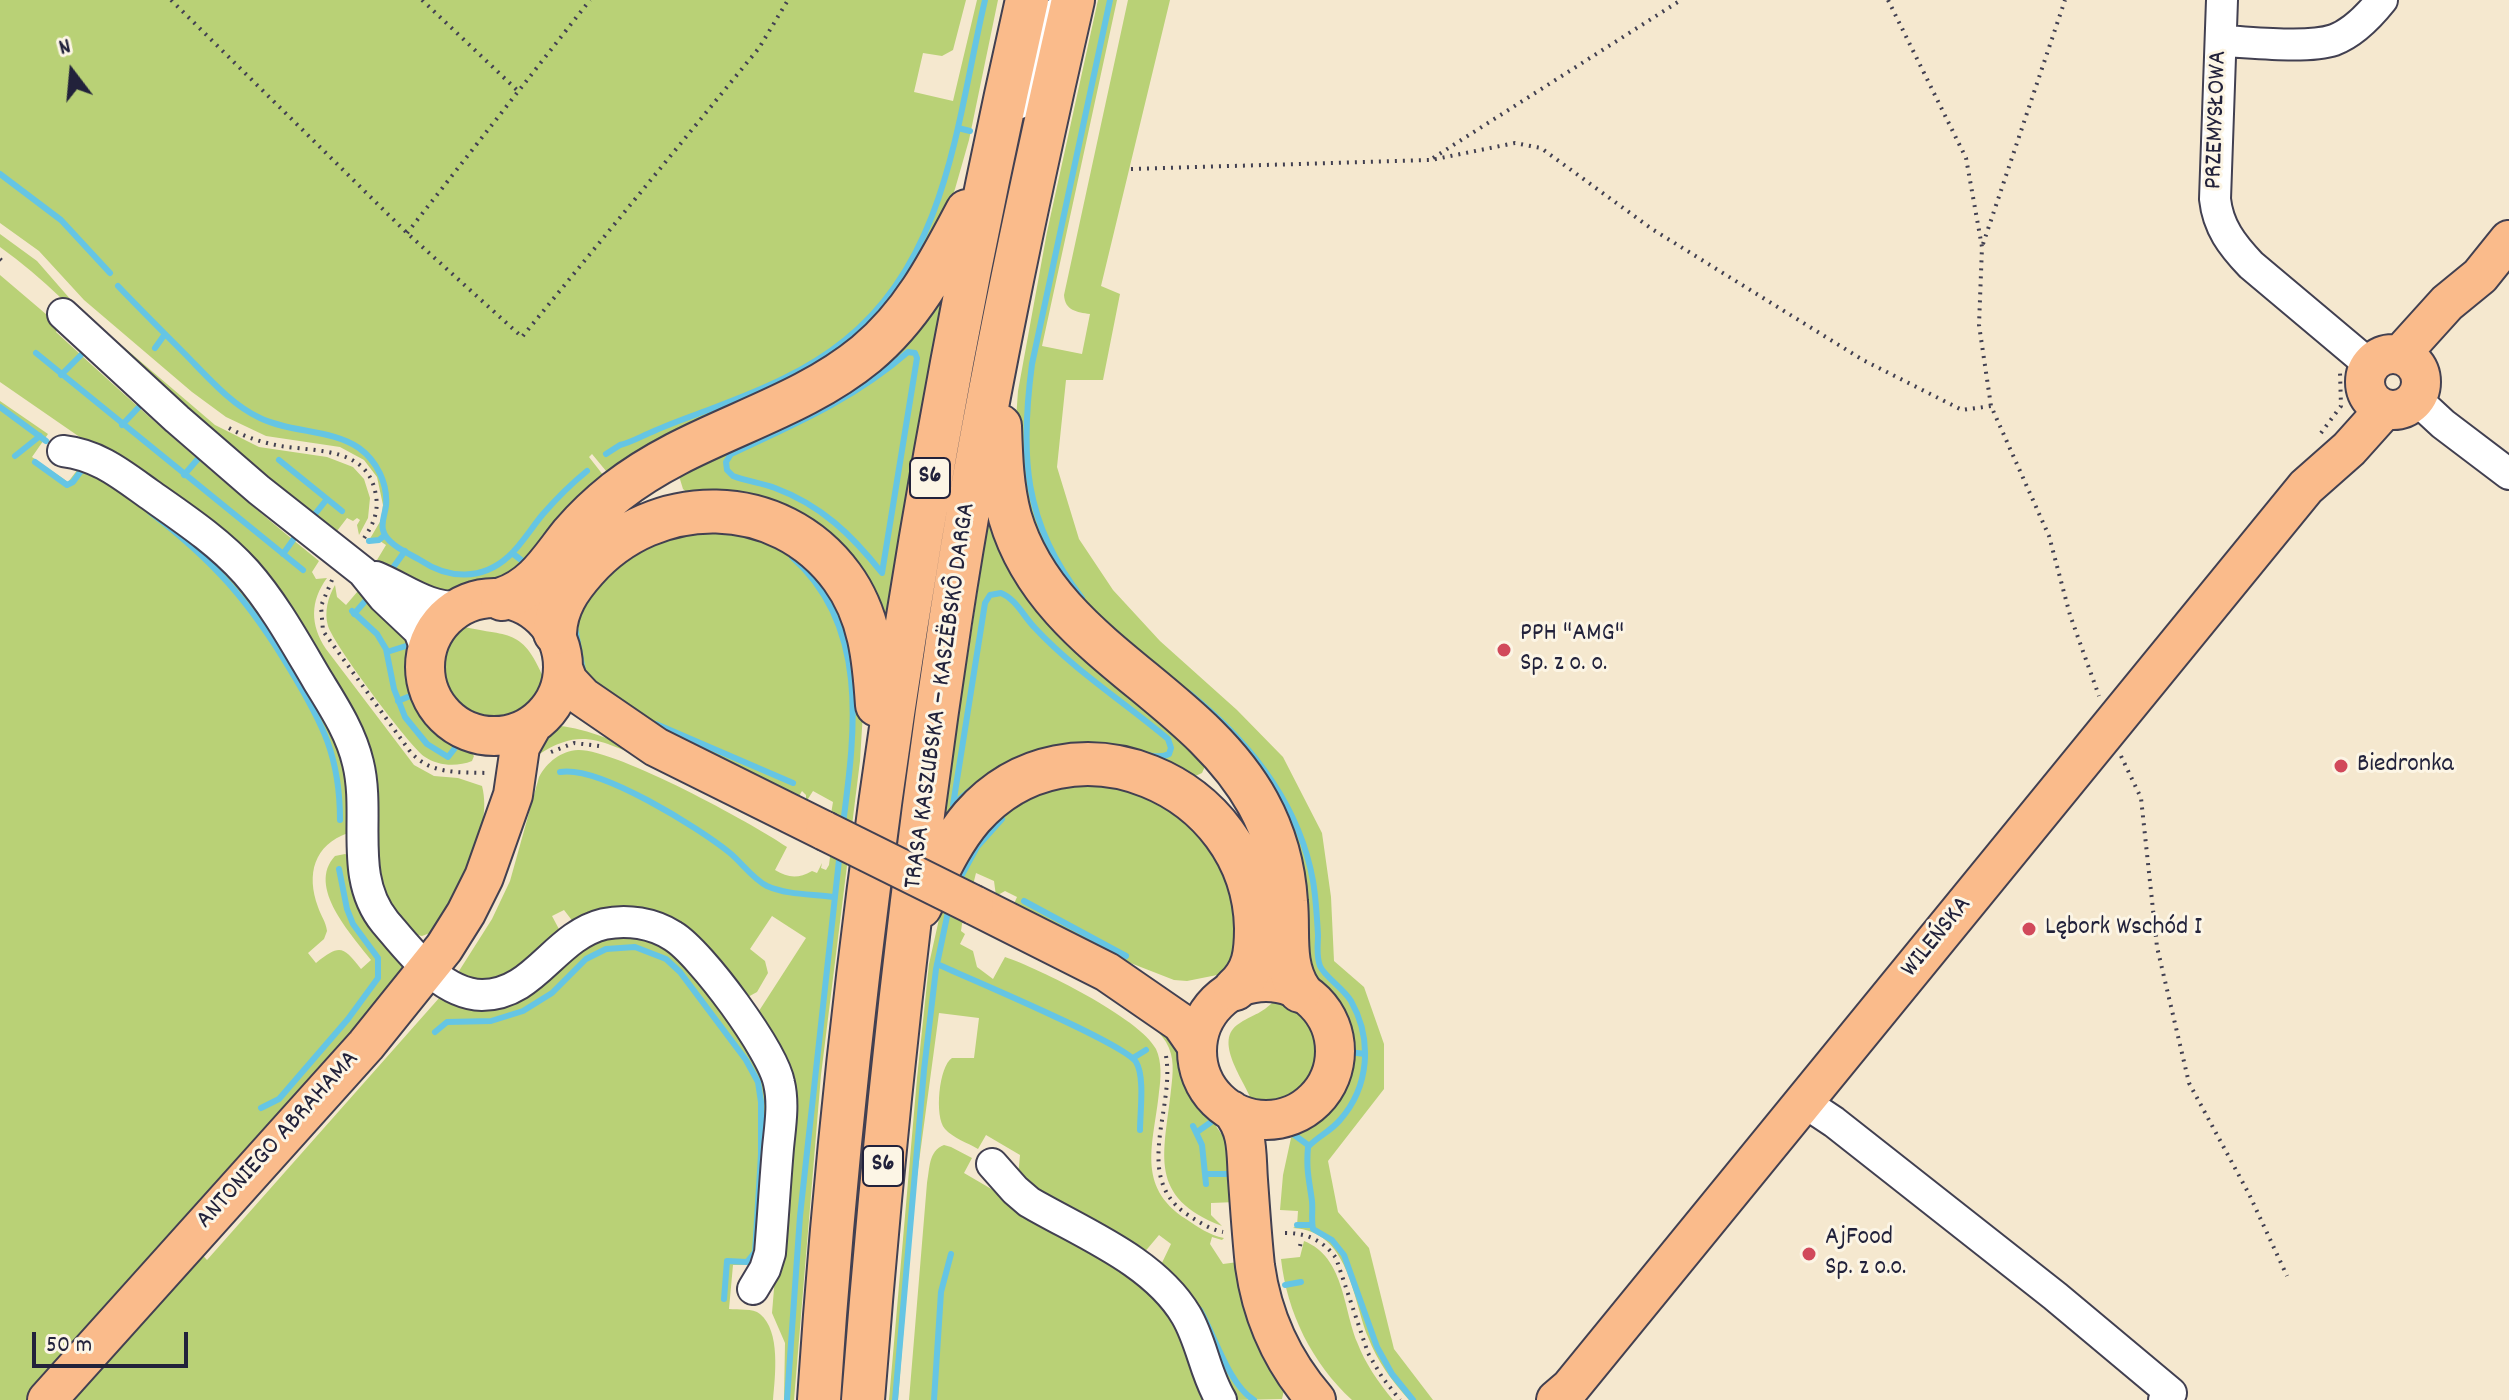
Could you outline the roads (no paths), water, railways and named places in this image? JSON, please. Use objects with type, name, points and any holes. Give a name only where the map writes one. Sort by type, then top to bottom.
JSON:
[{"type":"highway","name":"TRASA KASZUBSKA – KASZËBSKÔ DARGA","points":[[819,1400],[849,1056],[882,786],[933,461],[986,185],[1027,0]]},
{"type":"highway","name":"TRASA KASZUBSKA – KASZËBSKÔ DARGA","points":[[863,1400],[892,1061],[951,620],[1026,207],[1073,0]]},
{"type":"highway","points":[[502,599],[519,594],[532,584],[585,520],[615,492],[651,467],[821,384],[865,355],[898,323],[926,287],[986,185]]},
{"type":"highway","points":[[997,359],[1005,496],[1022,548],[1051,595],[1075,623],[1193,722],[1245,781],[1260,806],[1279,855],[1287,904],[1289,967],[1292,980],[1300,991]]},
{"type":"highway","points":[[559,650],[560,606],[598,555],[622,537],[649,522],[708,510],[736,511],[774,523],[824,556],[843,578],[858,604],[875,659],[882,786]]},
{"type":"highway","points":[[907,933],[958,836],[974,815],[995,797],[1021,781],[1050,770],[1079,765],[1138,771],[1191,798],[1211,816],[1229,838],[1243,866],[1256,919],[1256,944],[1252,969],[1229,993]]},
{"type":"main road","name":"WILEŃSKA","points":[[1563,1396],[1804,1102],[2104,714],[2306,487],[2349,449],[2447,303],[2480,276],[2509,240]]},
{"type":"main road","points":[[656,747],[560,717],[536,722],[507,735],[472,732],[453,722],[434,700],[426,673],[427,652],[435,632],[444,620],[461,607],[481,599],[502,599],[523,604],[535,611],[559,650],[568,681],[583,697],[656,747],[1107,972],[1181,1023],[1180,1048],[1213,1096],[1238,1119],[1246,1139],[1256,1271],[1265,1313],[1286,1359],[1315,1400]]},
{"type":"main road","points":[[536,722],[560,690],[559,650]]},
{"type":"main road","name":"ANTONIEGO ABRAHAMA","points":[[47,1400],[349,1064],[429,970],[466,913],[488,866],[513,795],[520,747],[536,722]]},
{"type":"main road","name":"ANTONIEGO ABRAHAMA","points":[[472,732],[485,746],[492,762],[495,795],[488,866]]},
{"type":"main road","points":[[1107,972],[1196,1000],[1264,982],[1279,983],[1300,991],[1326,1017],[1334,1044],[1334,1059],[1325,1086],[1316,1098],[1293,1114],[1272,1141],[1255,1230]]},
{"type":"main road","points":[[1180,1048],[1229,993]]},
{"type":"main road","points":[[1231,1110],[1265,1120],[1293,1114]]},
{"type":"street","points":[[1026,207],[1039,0]]},
{"type":"street","points":[[986,185],[1061,0]]},
{"type":"street","name":"PRZEMYSŁOWA","points":[[2222,0],[2215,199],[2223,231],[2251,265],[2443,424],[2509,474]]},
{"type":"street","points":[[2221,41],[2331,41],[2356,27],[2382,0]]},
{"type":"street","points":[[63,314],[247,480],[362,557],[395,585],[427,603],[448,608],[461,607]]},
{"type":"street","points":[[63,451],[102,461],[181,517],[226,553],[268,601],[335,708],[354,748],[363,792],[363,863],[372,901],[385,922],[429,970],[459,989],[482,995],[493,993],[513,987],[531,976],[562,945],[584,931],[622,922],[659,928],[692,950],[767,1052],[779,1082],[781,1112],[770,1253],[753,1289]]},
{"type":"street","points":[[362,557],[384,598],[419,631],[427,652]]},
{"type":"street","points":[[1804,1102],[1834,1122],[2055,1296],[2171,1393],[2164,1400]]},
{"type":"street","points":[[992,1164],[1029,1202],[1140,1266],[1167,1289],[1194,1329],[1221,1400]]},
{"type":"waterway","points":[[606,454],[620,445],[783,379],[845,340],[879,307],[906,269],[927,228],[943,184],[956,138],[985,0]]},
{"type":"waterway","points":[[1082,598],[1062,570],[1037,515],[1030,487],[1026,428],[1032,364],[1110,0]]},
{"type":"waterway","points":[[958,128],[970,131]]},
{"type":"waterway","points":[[0,174],[61,220],[110,273]]},
{"type":"waterway","points":[[118,286],[209,379],[249,412],[272,423],[336,437],[365,453],[383,481],[386,506],[382,524],[388,540],[442,571],[476,573],[499,564],[514,551],[554,502],[587,471]]},
{"type":"waterway","points":[[155,348],[165,334]]},
{"type":"waterway","points":[[908,352],[915,353],[917,358],[882,573],[859,546],[821,512],[775,488],[733,476],[727,470],[726,462],[731,454],[801,421],[867,384],[908,352]]},
{"type":"waterway","points":[[36,353],[303,570]]},
{"type":"waterway","points":[[61,375],[81,355]]},
{"type":"waterway","points":[[0,407],[46,441]]},
{"type":"waterway","points":[[122,425],[138,408]]},
{"type":"waterway","points":[[15,456],[40,436]]},
{"type":"waterway","points":[[184,475],[197,460]]},
{"type":"waterway","points":[[279,460],[342,511]]},
{"type":"waterway","points":[[35,462],[67,485],[81,471],[88,469]]},
{"type":"waterway","points":[[315,514],[327,499]]},
{"type":"waterway","points":[[150,512],[229,584],[261,624],[291,671],[328,742],[337,778],[340,820]]},
{"type":"waterway","points":[[369,541],[379,540],[385,535]]},
{"type":"waterway","points":[[283,554],[293,540]]},
{"type":"waterway","points":[[392,569],[405,551]]},
{"type":"waterway","points":[[512,553],[529,566]]},
{"type":"waterway","points":[[792,557],[817,585],[835,615],[846,648],[853,717],[843,824]]},
{"type":"waterway","points":[[1001,593],[1011,599],[1066,658],[1168,739],[1169,754],[1151,756],[1097,746],[1052,751],[1009,766],[989,777],[953,805],[985,603],[990,595],[1001,593]]},
{"type":"waterway","points":[[354,614],[367,599]]},
{"type":"waterway","points":[[352,611],[377,634],[386,649],[394,689],[405,717],[427,744],[448,757],[459,743]]},
{"type":"waterway","points":[[575,627],[583,671]]},
{"type":"waterway","points":[[387,652],[409,645]]},
{"type":"waterway","points":[[1189,693],[1251,753],[1296,825],[1313,881],[1320,966],[1348,996],[1363,1031],[1365,1063],[1357,1093],[1340,1120],[1308,1147],[1312,1225],[1313,1229],[1332,1240],[1344,1255],[1377,1347],[1392,1374],[1413,1400]]},
{"type":"waterway","points":[[398,701],[415,694]]},
{"type":"waterway","points":[[656,724],[793,783]]},
{"type":"waterway","points":[[560,772],[577,772],[599,778],[648,800],[715,842],[767,886],[791,893],[833,897]]},
{"type":"waterway","points":[[958,882],[977,847],[1002,819]]},
{"type":"waterway","points":[[787,1400],[800,1216],[840,851]]},
{"type":"waterway","points":[[261,1108],[279,1099],[348,1019],[378,978],[378,958],[353,924],[339,869]]},
{"type":"waterway","points":[[1024,901],[1126,956]]},
{"type":"waterway","points":[[895,1400],[924,1070],[936,969],[949,907]]},
{"type":"waterway","points":[[435,1032],[447,1022],[491,1021],[523,1011],[552,993],[586,959],[606,949],[635,947],[666,959],[680,972],[746,1060],[758,1082],[761,1155],[755,1252],[747,1262],[727,1261],[724,1299]]},
{"type":"waterway","points":[[937,964],[1076,1026],[1125,1053],[1139,1068],[1140,1130]]},
{"type":"waterway","points":[[1133,1058],[1146,1050]]},
{"type":"waterway","points":[[1349,1052],[1365,1054]]},
{"type":"waterway","points":[[1197,1132],[1214,1120]]},
{"type":"waterway","points":[[1193,1126],[1202,1145],[1206,1184]]},
{"type":"waterway","points":[[1293,1134],[1308,1145]]},
{"type":"waterway","points":[[1206,1174],[1228,1174]]},
{"type":"waterway","points":[[1297,1225],[1312,1225]]},
{"type":"waterway","points":[[934,1400],[941,1292],[951,1254]]},
{"type":"waterway","points":[[1285,1285],[1301,1282]]},
{"type":"waterway","points":[[1200,1310],[1230,1372],[1254,1400]]},
{"type":"place","name":"PPH \"AMG\" Sp. z o. o.","points":[[1504,650]]},
{"type":"place","name":"Biedronka","points":[[2341,766]]},
{"type":"place","name":"Lębork Wschód I","points":[[2029,929]]},
{"type":"place","name":"AjFood Sp. z o.o.","points":[[1809,1254]]}]
